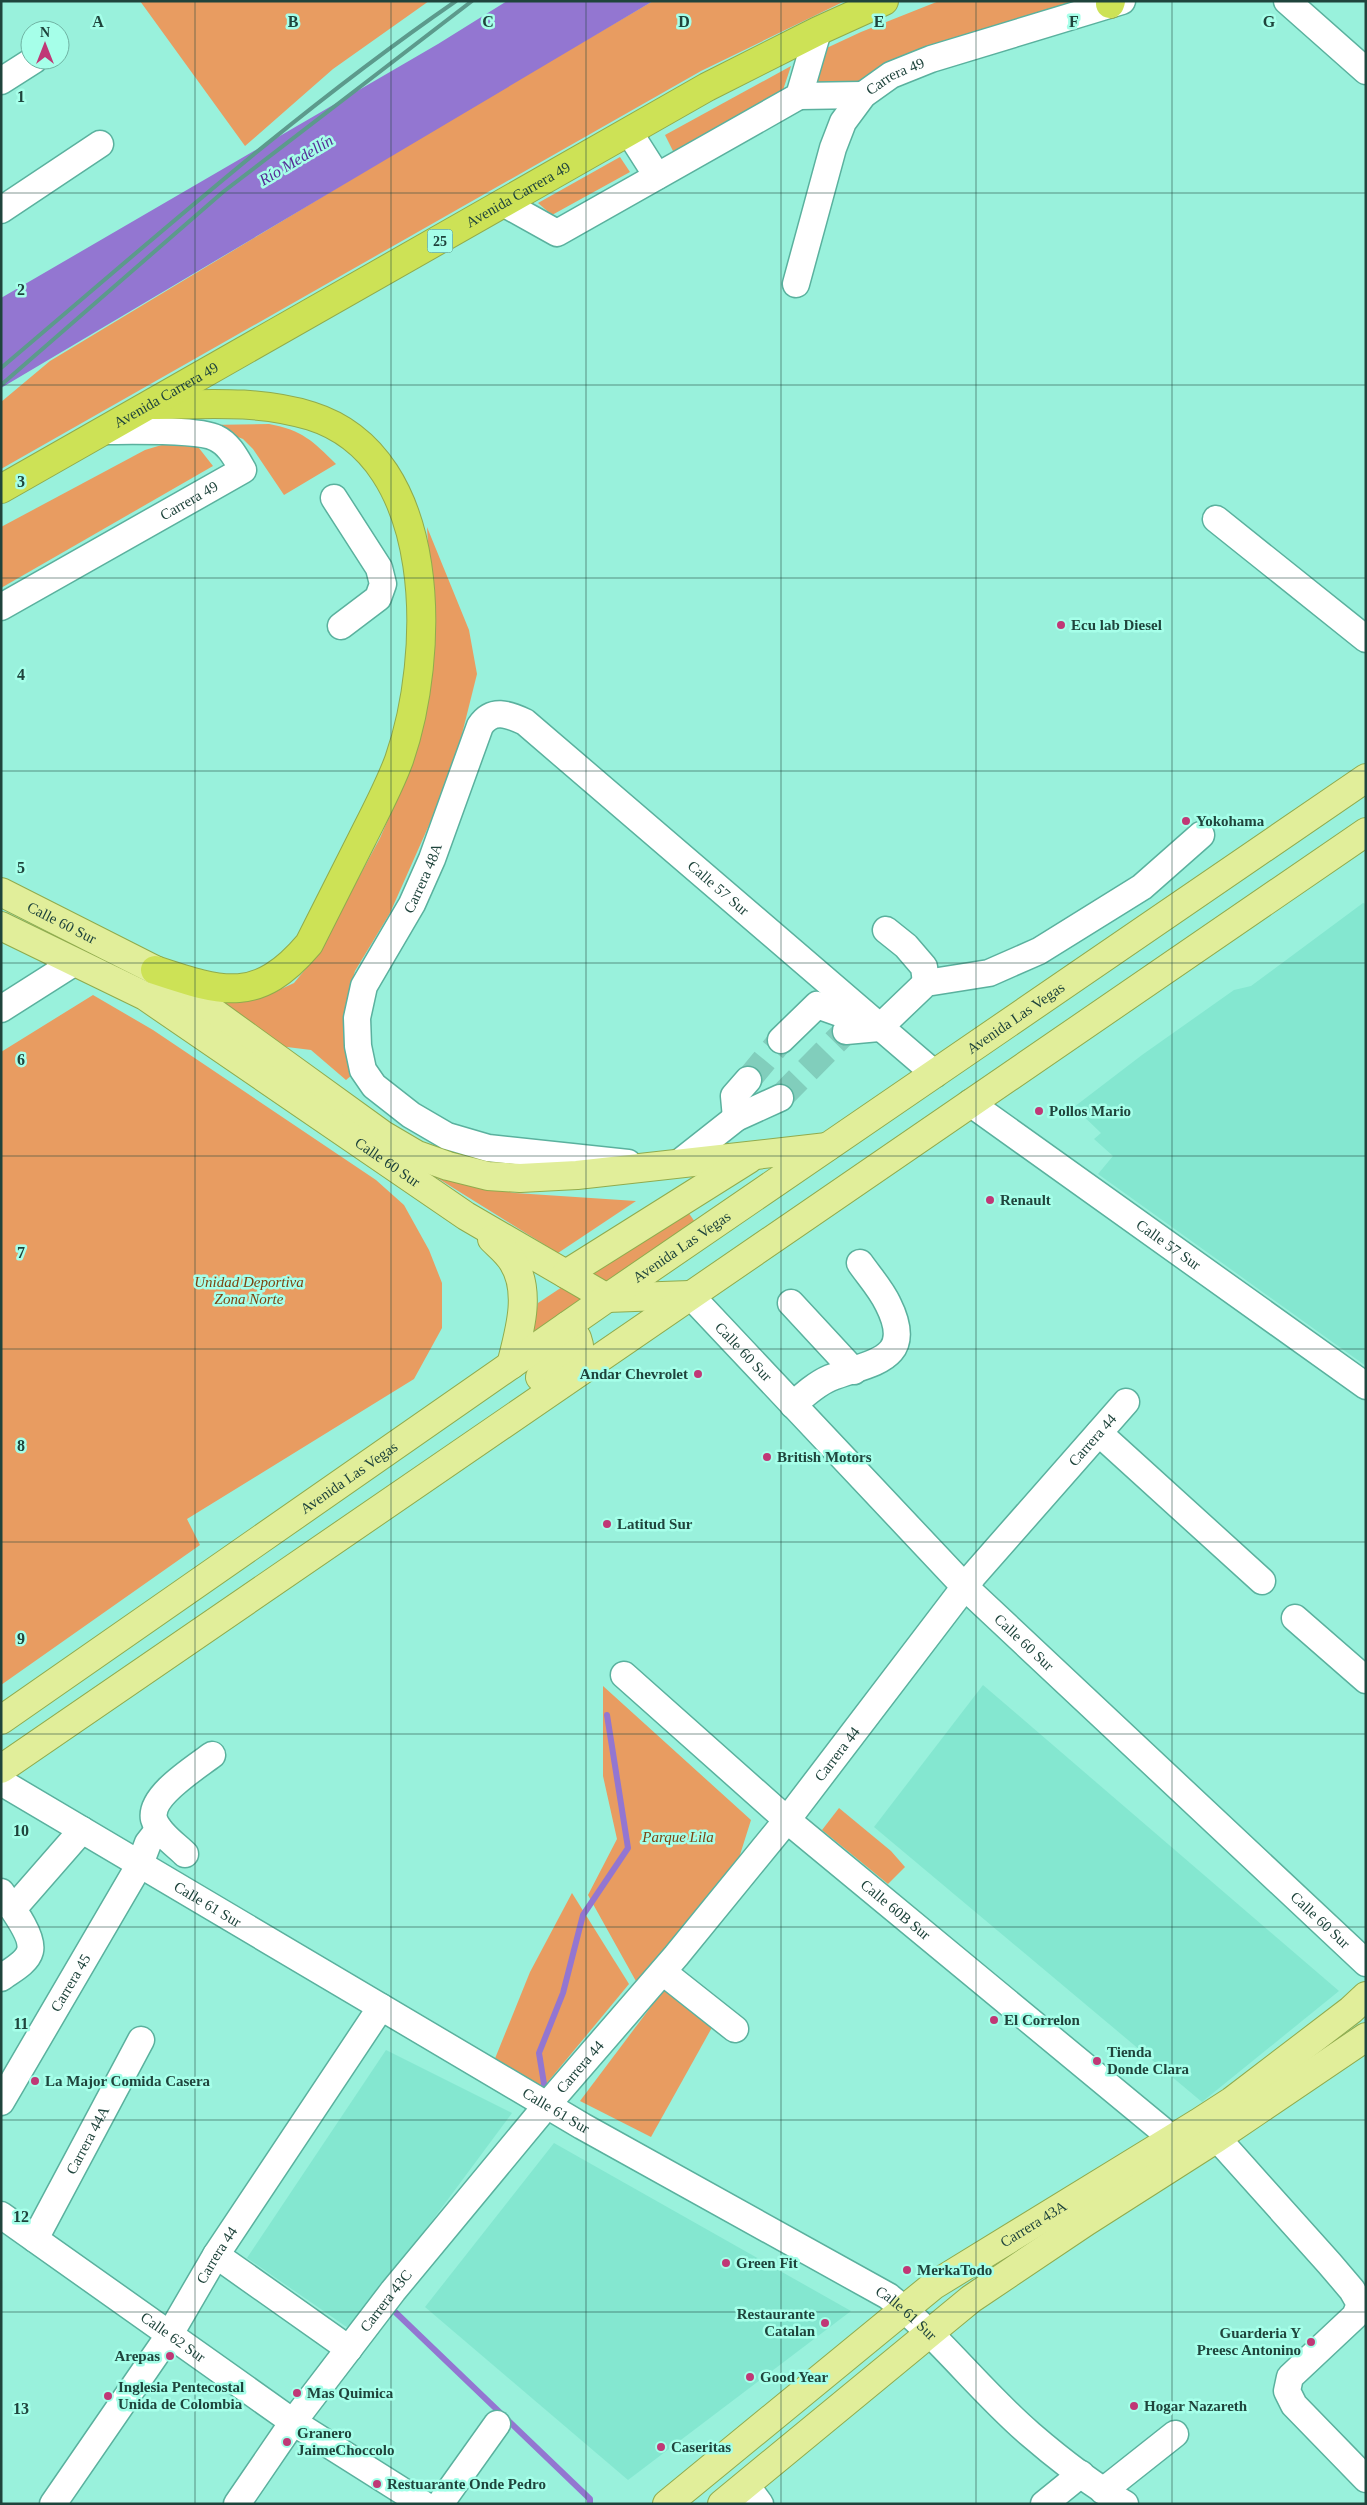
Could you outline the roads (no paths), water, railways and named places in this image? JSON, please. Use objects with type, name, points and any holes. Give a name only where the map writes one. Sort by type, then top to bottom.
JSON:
[{"type":"highway","name":"Avenida Carrera 49","points":[[1,489],[505,204],[707,87],[818,31],[884,1]]},
{"type":"highway","points":[[152,405],[253,404],[283,409],[313,416],[341,430],[363,445],[383,468],[406,518],[414,546],[420,603],[416,688],[399,760],[387,789],[309,944],[291,965],[269,980],[234,990],[198,984],[155,970]]},
{"type":"main road","name":"Avenida Las Vegas","points":[[1,1720],[511,1364],[1366,778]]},
{"type":"main road","points":[[1,1769],[690,1294],[970,1103],[1361,841]]},
{"type":"main road","name":"Calle 60 Sur","points":[[1,892],[155,970],[351,1112],[416,1155],[448,1166],[488,1176],[520,1178],[686,1168],[755,1155],[831,1146]]},
{"type":"main road","name":"Calle 60 Sur","points":[[1,926],[163,1007],[466,1216],[607,1298]]},
{"type":"main road","points":[[566,1274],[686,1168],[702,1234],[690,1294]]},
{"type":"main road","points":[[466,1216],[505,1252],[514,1263],[523,1305],[520,1330],[511,1364]]},
{"type":"main road","points":[[607,1298],[690,1294]]},
{"type":"main road","points":[[478,1440],[529,1386],[577,1348],[579,1342],[567,1326]]},
{"type":"main road","name":"Carrera 43A","points":[[667,2504],[934,2285],[1232,2101],[1351,2010],[1366,1996]]},
{"type":"main road","name":"Carrera 43A","points":[[722,2504],[753,2494],[930,2333],[979,2293],[1094,2216],[1217,2138],[1366,2037]]},
{"type":"street","points":[[1287,1],[1366,71]]},
{"type":"street","name":"Carrera 49","points":[[796,284],[833,148],[843,122],[862,96],[891,75],[931,60],[1114,2]]},
{"type":"street","points":[[799,96],[818,31]]},
{"type":"street","points":[[1,81],[20,69]]},
{"type":"street","points":[[505,204],[557,233],[799,96],[862,96]]},
{"type":"street","points":[[629,132],[657,176]]},
{"type":"street","points":[[1,210],[100,144]]},
{"type":"street","name":"Carrera 49","points":[[1,607],[243,470],[226,445],[215,437],[196,433],[105,431]]},
{"type":"street","points":[[334,498],[380,568],[383,584],[378,598],[341,626]]},
{"type":"street","points":[[1216,519],[1366,639]]},
{"type":"street","name":"Calle 57 Sur","points":[[495,714],[508,714],[525,722],[879,1028],[935,1074]]},
{"type":"street","name":"Carrera 48A","points":[[358,1046],[357,1018],[364,986],[412,904],[432,859],[480,726],[486,718],[495,714]]},
{"type":"street","points":[[846,1031],[879,1028],[926,983],[989,973],[1039,952],[1142,887],[1201,835]]},
{"type":"street","points":[[886,930],[906,946],[924,967],[926,983]]},
{"type":"street","points":[[1,1009],[75,962]]},
{"type":"street","points":[[781,1040],[817,1005],[879,1028]]},
{"type":"street","name":"Calle 60 Sur","points":[[358,1046],[364,1070],[374,1086],[411,1115],[447,1136],[488,1148],[686,1168]]},
{"type":"street","points":[[736,1118],[734,1096],[748,1080]]},
{"type":"street","points":[[686,1168],[736,1118],[780,1098]]},
{"type":"street","name":"Calle 57 Sur","points":[[970,1103],[1366,1386]]},
{"type":"street","points":[[793,1405],[807,1392],[829,1378],[881,1361],[895,1344],[898,1334],[888,1304],[860,1263]]},
{"type":"street","name":"Calle 60 Sur","points":[[690,1294],[964,1587],[1366,1963]]},
{"type":"street","points":[[791,1303],[854,1371]]},
{"type":"street","name":"Carrera 44","points":[[547,2105],[663,1972],[787,1820],[964,1587],[1126,1402]]},
{"type":"street","points":[[1099,1434],[1262,1581]]},
{"type":"street","points":[[1295,1618],[1366,1680]]},
{"type":"street","name":"Calle 60B Sur","points":[[624,1675],[787,1820],[1162,2130],[1170,2141]]},
{"type":"street","points":[[185,1854],[160,1829],[154,1818],[155,1805],[163,1793],[212,1755]]},
{"type":"street","name":"Calle 61 Sur","points":[[1,1782],[547,2105],[812,2243],[903,2309],[930,2333],[1029,2433],[1103,2490],[1125,2504]]},
{"type":"street","name":"Carrera 45","points":[[1,2102],[140,1864],[148,1844],[160,1829]]},
{"type":"street","points":[[1,1978],[23,1961],[30,1952],[29,1939],[7,1901],[82,1830]]},
{"type":"street","points":[[663,1972],[735,2029]]},
{"type":"street","name":"Carrera 44","points":[[53,2504],[170,2334],[216,2255],[328,2076],[381,2007]]},
{"type":"street","name":"Carrera 44A","points":[[35,2239],[141,2040]]},
{"type":"street","name":"Carrera 43C","points":[[237,2504],[293,2422],[393,2291],[547,2105]]},
{"type":"street","points":[[1217,2138],[1329,2263],[1352,2290],[1360,2304],[1355,2316],[1290,2377],[1287,2391],[1294,2405],[1366,2479]]},
{"type":"street","name":"Calle 62 Sur","points":[[1,2215],[293,2422],[423,2504]]},
{"type":"street","points":[[216,2255],[349,2349]]},
{"type":"street","points":[[440,2504],[497,2424]]},
{"type":"street","points":[[1103,2490],[1175,2434]]},
{"type":"street","points":[[1044,2504],[1082,2474]]},
{"type":"water","name":"Río Medellín","points":[[507,1],[653,1],[1,388],[1,298],[438,44]]},
{"type":"waterway","points":[[545,2090],[539,2053],[563,1993],[583,1915],[628,1848],[607,1715]]},
{"type":"waterway","points":[[391,2308],[590,2499],[590,2504]]},
{"type":"tunnel","points":[[780,1098],[846,1031]]},
{"type":"tunnel","points":[[748,1080],[781,1040]]},
{"type":"railway","points":[[1,368],[224,179],[338,87],[456,1]]},
{"type":"railway","points":[[1,385],[223,192],[472,1]]},
{"type":"place","name":"Ecu lab Diesel","points":[[1061,625]]},
{"type":"place","name":"Yokohama","points":[[1186,821]]},
{"type":"place","name":"Pollos Mario","points":[[1039,1111]]},
{"type":"place","name":"Renault","points":[[990,1200]]},
{"type":"place","name":"Andar Chevrolet","points":[[698,1374]]},
{"type":"place","name":"British Motors","points":[[767,1457]]},
{"type":"place","name":"Latitud Sur","points":[[607,1524]]},
{"type":"place","name":"El Correlon","points":[[994,2020]]},
{"type":"place","name":"Tienda Donde Clara","points":[[1097,2061]]},
{"type":"place","name":"La Major Comida Casera","points":[[35,2081]]},
{"type":"place","name":"Green Fit","points":[[726,2263]]},
{"type":"place","name":"MerkaTodo","points":[[907,2270]]},
{"type":"place","name":"Restaurante Catalan","points":[[825,2323]]},
{"type":"place","name":"Guarderia Y Preesc Antonino","points":[[1311,2342]]},
{"type":"place","name":"Arepas","points":[[170,2356]]},
{"type":"place","name":"Good Year","points":[[750,2377]]},
{"type":"place","name":"Mas Quimica","points":[[297,2393]]},
{"type":"place","name":"Inglesia Pentecostal Unida de Colombia","points":[[108,2396]]},
{"type":"place","name":"Hogar Nazareth","points":[[1134,2406]]},
{"type":"place","name":"Granero JaimeChoccolo","points":[[287,2442]]},
{"type":"place","name":"Caseritas","points":[[661,2447]]},
{"type":"place","name":"Restuarante Onde Pedro","points":[[377,2484]]},
{"type":"park label","name":"Unidad Deportiva Zona Norte","points":[[249,1290]]},
{"type":"park label","name":"Parque Lila","points":[[678,1837]]}]
